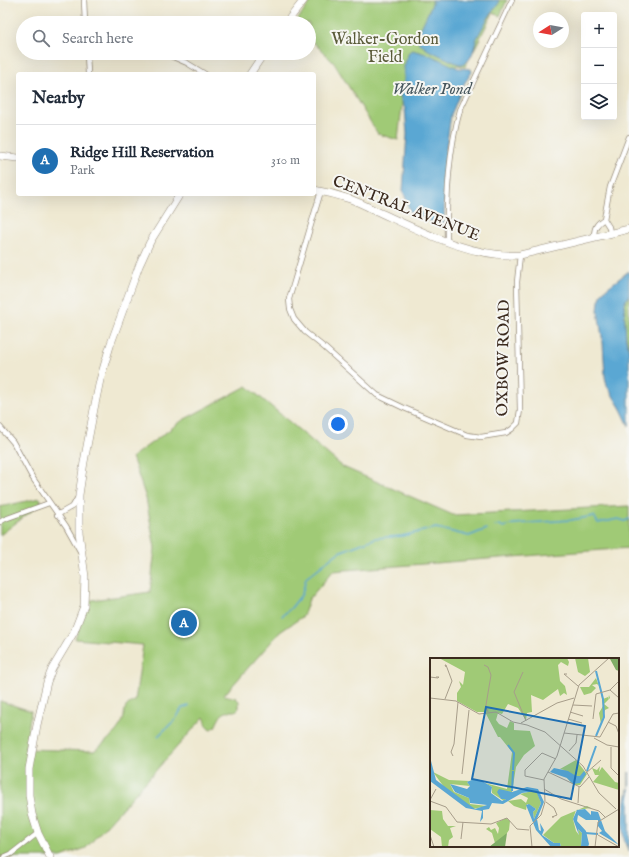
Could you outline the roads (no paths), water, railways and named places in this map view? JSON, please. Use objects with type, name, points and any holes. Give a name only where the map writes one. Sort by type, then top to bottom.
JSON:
[{"type":"street","points":[[84,0],[85,16]]},
{"type":"street","points":[[291,16],[304,0]]},
{"type":"street","points":[[446,241],[446,215],[451,150],[460,110],[512,0]]},
{"type":"street","points":[[87,60],[88,72]]},
{"type":"street","points":[[180,60],[203,72]]},
{"type":"street","points":[[251,72],[259,60]]},
{"type":"street","points":[[610,233],[609,227],[604,219],[610,187],[629,137]]},
{"type":"street","points":[[0,156],[16,158]]},
{"type":"street","name":"CENTRAL AVENUE","points":[[318,191],[350,199],[404,224],[446,241],[488,254],[505,256],[520,255],[629,229]]},
{"type":"street","name":"OXBOW ROAD","points":[[318,191],[289,299],[290,309],[294,319],[305,332],[377,395],[467,435],[481,437],[506,433],[518,423],[520,410],[518,282],[520,255]]},
{"type":"street","points":[[50,857],[38,833],[32,814],[29,796],[30,769],[40,711],[47,682],[52,669],[74,632],[84,606],[85,577],[79,532],[79,495],[84,462],[100,380],[110,346],[141,262],[150,242],[179,196]]},
{"type":"street","points":[[594,237],[594,230],[597,223],[604,219]]},
{"type":"street","points":[[0,427],[13,442],[30,474],[74,540],[82,556]]},
{"type":"street","points":[[57,515],[73,506],[79,495]]},
{"type":"street","points":[[0,522],[49,503]]},
{"type":"street","points":[[4,857],[11,854],[38,833]]},
{"type":"water","name":"Walker Pond","points":[[432,0],[499,0],[499,3],[477,38],[470,59],[465,63],[456,63],[428,50],[420,44],[418,40],[420,30],[432,4]]},
{"type":"water","name":"Walker Pond","points":[[412,50],[430,55],[458,68],[471,69],[472,72],[464,84],[451,115],[446,149],[444,222],[439,225],[410,212],[403,190],[407,134],[405,109],[400,97],[404,84],[404,66],[409,52]]},
{"type":"water","points":[[629,271],[629,295],[624,304],[626,339],[629,351],[629,426],[607,386],[598,311],[599,301],[603,291]]},
{"type":"water","points":[[629,784],[629,851],[625,844],[623,818]]},
{"type":"waterway","points":[[495,526],[500,525],[503,527],[514,524],[571,520],[594,516],[598,523],[618,519],[625,521],[629,519]]},
{"type":"waterway","points":[[282,616],[291,608],[302,594],[306,578],[339,552],[376,538],[402,536],[436,528],[469,536],[487,529]]},
{"type":"waterway","points":[[158,736],[176,719],[182,708],[189,706]]},
{"type":"place","name":"Ridge Hill Reservation","points":[[184,623]]},
{"type":"park label","name":"Walker-Gordon Field","points":[[385,49]]}]
